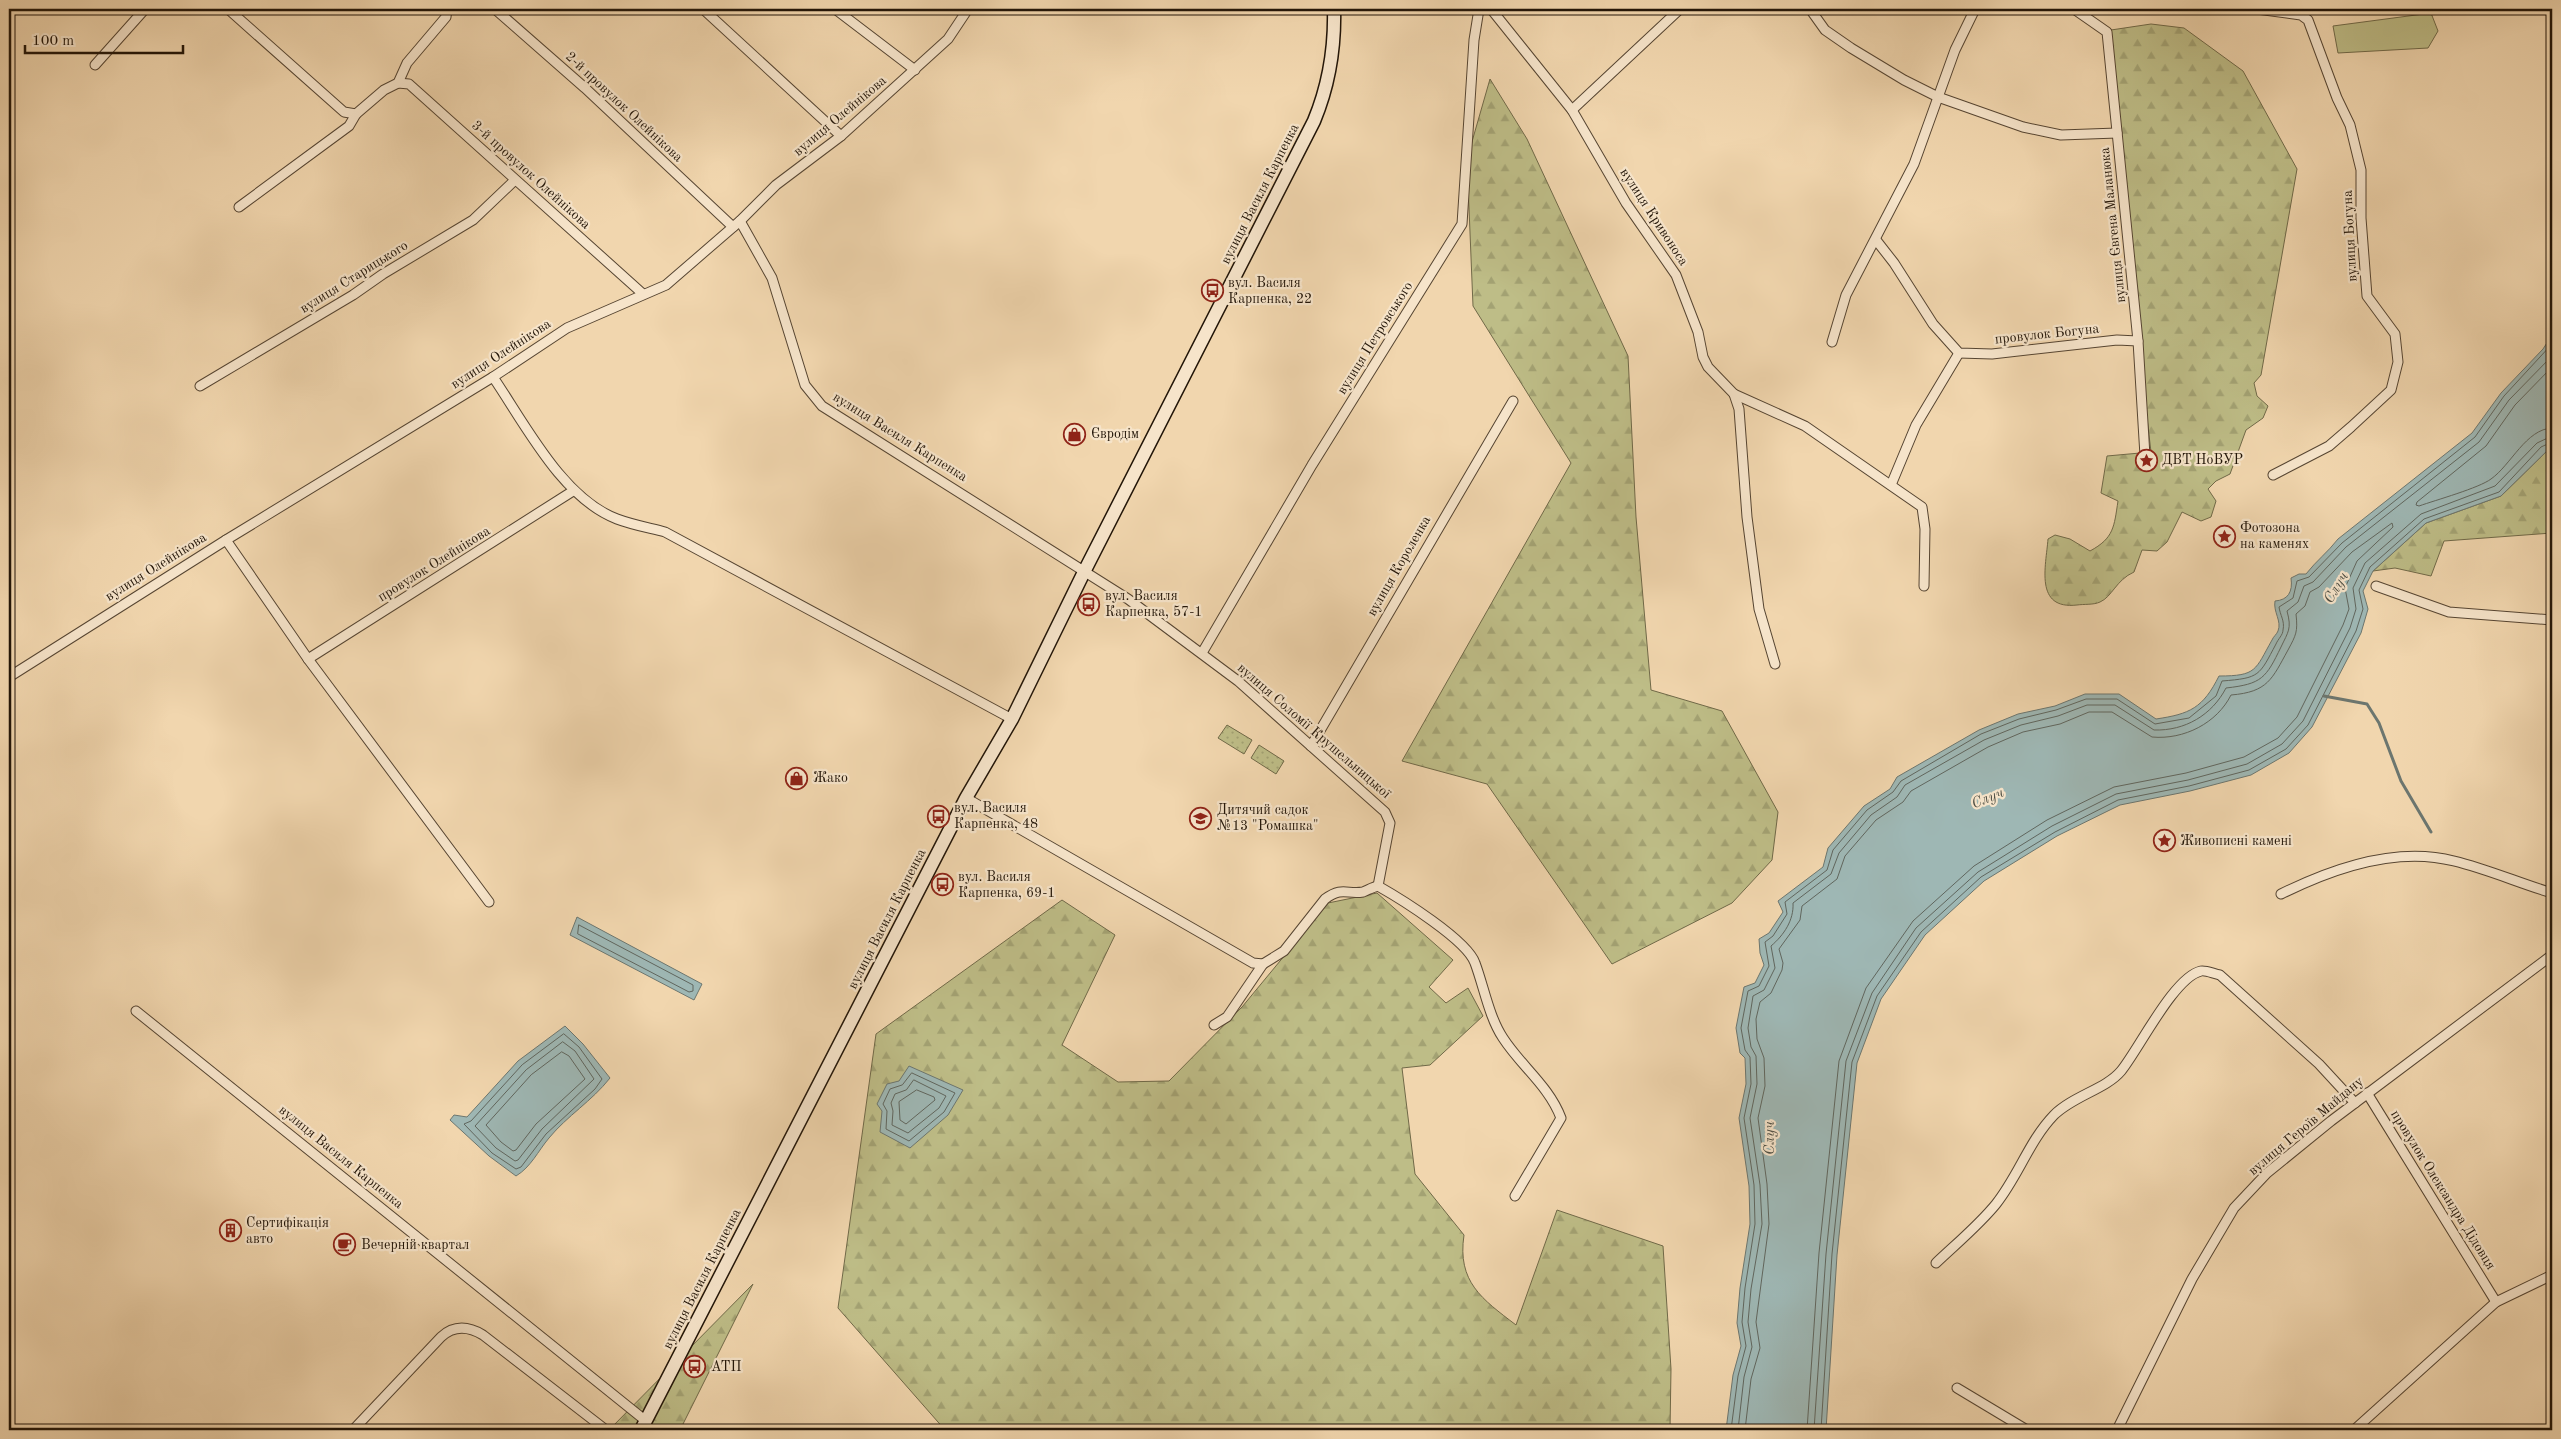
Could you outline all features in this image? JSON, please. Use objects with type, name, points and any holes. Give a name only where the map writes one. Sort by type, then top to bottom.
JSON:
[{"type":"street","points":[[96,65],[145,9]]},
{"type":"street","points":[[228,9],[344,112],[356,114]]},
{"type":"street","points":[[239,207],[349,126],[356,114],[384,90],[398,83],[407,64],[446,17],[447,9]]},
{"type":"street","name":"2-й провулок Олейнікова","points":[[495,9],[737,224]]},
{"type":"street","points":[[703,9],[841,136]]},
{"type":"street","points":[[835,9],[915,70]]},
{"type":"street","name":"вулиця Олейнікова","points":[[9,677],[226,540],[494,377],[568,328],[666,285],[737,224],[776,185],[841,136],[915,70],[948,39],[968,9]]},
{"type":"street","name":"вулиця Василя Карпенка","points":[[136,1011],[644,1426],[966,798],[1012,719],[1085,570],[1314,121],[1326,92],[1335,36],[1334,9]]},
{"type":"street","name":"вулиця Петровського","points":[[1202,653],[1312,465],[1462,224],[1474,40],[1479,9]]},
{"type":"street","name":"вулиця Кривоноса","points":[[1492,9],[1572,110],[1626,203],[1676,275],[1698,332],[1703,357],[1708,367],[1734,394],[1805,426],[1922,507],[1925,529],[1924,586]]},
{"type":"street","points":[[1572,110],[1680,9]]},
{"type":"street","points":[[1810,9],[1825,30],[1851,48],[1904,80],[1938,97],[2022,127],[2062,135],[2117,132]]},
{"type":"street","points":[[1832,342],[1846,295],[1914,164],[1955,50],[1975,9]]},
{"type":"street","name":"вулиця Євгена Маланюка","points":[[2074,9],[2107,32],[2138,341],[2145,456]]},
{"type":"street","name":"вулиця Богуна","points":[[2257,9],[2283,10],[2301,15],[2308,20],[2337,98],[2350,125],[2361,170],[2361,218],[2367,296],[2395,334],[2398,362],[2391,390],[2358,421],[2329,446],[2273,475]]},
{"type":"street","name":"3-й провулок Олейнікова","points":[[398,83],[409,84],[643,294]]},
{"type":"street","name":"вулиця Старицького","points":[[200,386],[353,296],[383,274],[473,220],[515,180]]},
{"type":"street","name":"вулиця Василя Карпенка","points":[[737,224],[772,278],[805,385],[822,406],[1085,570]]},
{"type":"street","points":[[1876,240],[1894,263],[1933,324],[1959,353],[1916,425],[1891,485]]},
{"type":"street","name":"провулок Богуна","points":[[1959,353],[1992,354],[2117,340],[2138,341]]},
{"type":"street","points":[[494,377],[573,491],[616,519],[666,532],[1012,719]]},
{"type":"street","points":[[1734,394],[1739,409],[1747,517],[1759,609],[1775,664]]},
{"type":"street","name":"вулиця Короленка","points":[[1311,746],[1513,401]]},
{"type":"street","name":"провулок Олейнікова","points":[[308,659],[573,491]]},
{"type":"street","points":[[226,540],[308,659],[489,902]]},
{"type":"street","name":"вулиця Соломії Крушельницької","points":[[1085,570],[1202,653],[1274,712],[1385,812],[1390,823],[1378,886]]},
{"type":"street","points":[[2376,586],[2448,612],[2552,620]]},
{"type":"street","points":[[966,798],[1253,963],[1263,964]]},
{"type":"street","points":[[2281,894],[2308,880],[2360,862],[2428,857],[2453,860],[2552,893]]},
{"type":"street","points":[[1214,1025],[1227,1016],[1263,964],[1284,952],[1326,899],[1334,893],[1348,890],[1362,892],[1378,886],[1405,902],[1466,948],[1475,962],[1502,1038],[1554,1101],[1561,1118],[1515,1196]]},
{"type":"street","name":"вулиця Героїв Майдану","points":[[2117,1430],[2192,1279],[2234,1208],[2267,1173],[2367,1093],[2552,955]]},
{"type":"street","points":[[1936,1263],[1996,1204],[2022,1164],[2035,1136],[2055,1114],[2067,1103],[2120,1072],[2176,989],[2189,977],[2202,971],[2220,975],[2319,1064],[2355,1103]]},
{"type":"street","name":"провулок Олександра Дідовця","points":[[2367,1093],[2496,1302]]},
{"type":"street","points":[[2354,1430],[2496,1302],[2552,1275]]},
{"type":"street","points":[[353,1430],[441,1337],[452,1329],[475,1330],[606,1430]]},
{"type":"street","points":[[1957,1388],[2027,1430]]},
{"type":"green space","points":[[2431,13],[2438,31],[2428,48],[2338,53],[2333,26]]},
{"type":"green space","points":[[2151,24],[2184,28],[2243,71],[2297,169],[2261,375],[2254,383],[2257,396],[2268,406],[2263,418],[2246,430],[2230,474],[2216,481],[2208,489],[2216,501],[2211,517],[2201,521],[2182,512],[2167,542],[2157,551],[2142,550],[2134,572],[2123,579],[2104,600],[2092,604],[2063,605],[2054,601],[2048,593],[2045,573],[2048,539],[2055,535],[2070,539],[2090,551],[2104,541],[2112,531],[2118,501],[2101,493],[2107,456],[2151,452],[2138,341],[2111,30]]},
{"type":"green space","points":[[1490,79],[1527,139],[1628,356],[1636,517],[1651,690],[1722,711],[1778,812],[1772,860],[1732,903],[1612,964],[1487,784],[1402,761],[1571,463],[1473,306],[1467,159]]},
{"type":"green space","points":[[2552,446],[2552,533],[2444,541],[2431,576],[2395,568],[2373,571],[2426,523],[2501,496]]},
{"type":"green space","points":[[1227,725],[1252,740],[1244,754],[1218,738]]},
{"type":"green space","points":[[1259,745],[1284,761],[1276,774],[1251,758]]},
{"type":"green space","points":[[1377,893],[1453,960],[1429,987],[1446,1003],[1468,988],[1483,1016],[1430,1065],[1402,1068],[1415,1174],[1464,1235],[1464,1265],[1468,1277],[1475,1288],[1493,1307],[1516,1325],[1557,1210],[1663,1246],[1671,1369],[1670,1430],[945,1430],[838,1308],[876,1034],[1062,900],[1115,935],[1062,1045],[1118,1082],[1169,1081],[1242,1007],[1328,903]]},
{"type":"green space","points":[[753,1284],[680,1430],[609,1430]]},
{"type":"water","name":"Случ","points":[[2552,335],[2552,446],[2501,496],[2426,523],[2373,571],[2363,591],[2368,609],[2361,633],[2312,727],[2289,753],[2251,775],[2190,791],[2120,805],[2057,836],[1984,881],[1925,935],[1881,999],[1857,1063],[1837,1255],[1826,1430],[1726,1430],[1733,1375],[1741,1346],[1737,1323],[1740,1288],[1750,1224],[1749,1186],[1739,1118],[1746,1084],[1745,1058],[1740,1053],[1736,1028],[1744,987],[1755,983],[1764,965],[1760,953],[1759,939],[1769,933],[1783,912],[1778,901],[1823,867],[1828,848],[1864,806],[1890,789],[1897,777],[1979,730],[2018,714],[2055,706],[2085,694],[2119,694],[2156,719],[2178,715],[2187,712],[2201,702],[2207,696],[2219,676],[2248,673],[2258,665],[2278,631],[2279,624],[2275,601],[2283,599],[2289,594],[2291,578],[2299,574],[2306,574],[2338,539],[2472,433],[2501,393],[2543,349]]},
{"type":"water","points":[[577,917],[702,984],[694,1000],[570,935]]},
{"type":"water","points":[[565,1026],[583,1044],[610,1078],[556,1130],[530,1163],[516,1176],[489,1156],[450,1120],[454,1115],[467,1117],[518,1061]]},
{"type":"water","points":[[909,1066],[963,1090],[948,1115],[910,1148],[880,1132],[882,1111],[877,1104],[887,1084],[899,1081]]},
{"type":"waterway","points":[[2324,696],[2367,704],[2379,723],[2401,781],[2431,832]]},
{"type":"place","name":"вул. Василя Карпенка, 22","points":[[1212,291]]},
{"type":"place","name":"Євродім","points":[[1075,434]]},
{"type":"place","name":"ДВТ НоВУР","points":[[2146,460]]},
{"type":"place","name":"Фотозона на каменях","points":[[2224,536]]},
{"type":"place","name":"вул. Василя Карпенка, 57-1","points":[[1089,604]]},
{"type":"place","name":"Жако","points":[[797,778]]},
{"type":"place","name":"вул. Василя Карпенка, 48","points":[[938,816]]},
{"type":"place","name":"Дитячий садок №13 \"Ромашка\"","points":[[1201,818]]},
{"type":"place","name":"Живописні камені","points":[[2164,841]]},
{"type":"place","name":"вул. Василя Карпенка, 69-1","points":[[942,885]]},
{"type":"place","name":"Сертифікація авто","points":[[230,1231]]},
{"type":"place","name":"Вечерній квартал","points":[[345,1245]]},
{"type":"place","name":"АТП","points":[[695,1367]]}]
